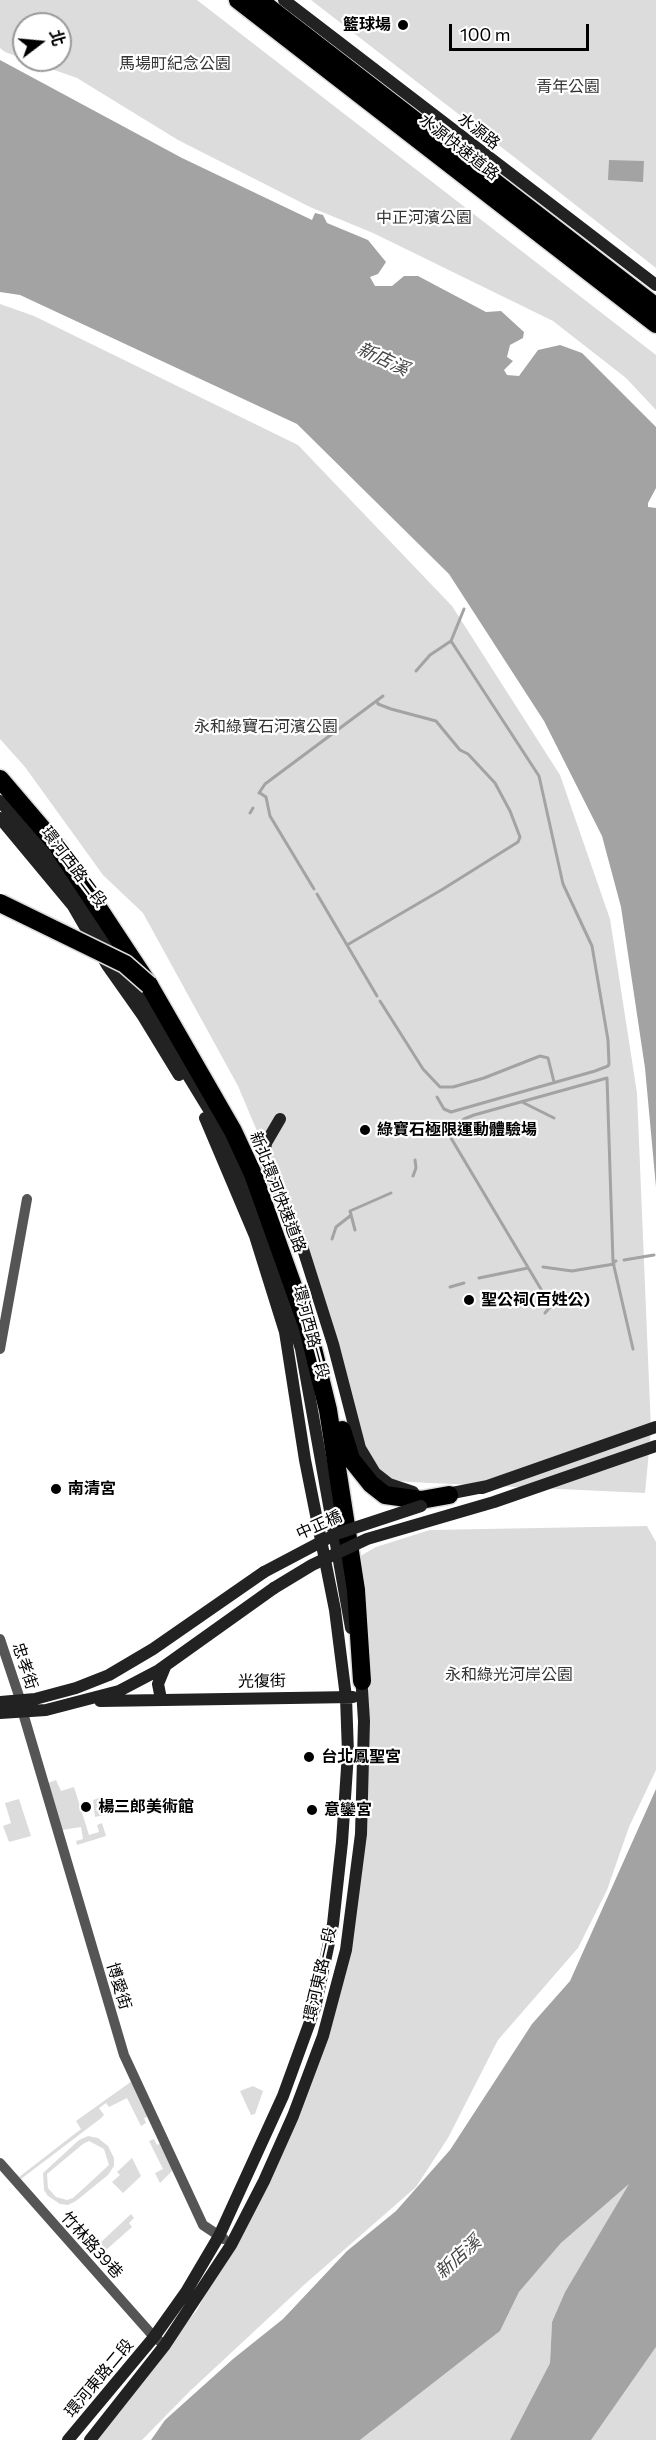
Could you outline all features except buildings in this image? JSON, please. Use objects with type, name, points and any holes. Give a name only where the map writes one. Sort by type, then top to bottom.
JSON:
[{"type":"highway","name":"水源快速道路","points":[[238,0],[656,324]]},
{"type":"highway","name":"水源快速道路","points":[[259,0],[656,307]]},
{"type":"highway","name":"新北環河快速道路","points":[[0,779],[58,847],[149,985],[233,1131],[253,1174],[308,1328],[328,1410],[356,1590],[362,1689]]},
{"type":"highway","points":[[0,903],[124,964],[149,985]]},
{"type":"highway","points":[[253,1174],[276,1217],[328,1369],[351,1459],[371,1484],[386,1495],[403,1500],[421,1500],[449,1495]]},
{"type":"main road","name":"水源路","points":[[284,0],[656,285]]},
{"type":"main road","name":"環河西路二段","points":[[0,801],[53,864],[112,961]]},
{"type":"main road","name":"環河西路二段","points":[[0,818],[73,906],[112,961]]},
{"type":"main road","name":"環河西路一段","points":[[112,961],[223,1133],[267,1241],[300,1349],[341,1573]]},
{"type":"main road","name":"環河西路一段","points":[[112,961],[210,1125],[255,1236],[285,1332],[305,1460],[328,1580]]},
{"type":"main road","points":[[280,1119],[266,1143],[264,1158],[299,1235],[333,1344],[356,1435],[366,1461],[389,1484],[403,1490],[449,1495],[488,1486]]},
{"type":"main road","name":"中正橋","points":[[22,1708],[109,1675],[153,1649],[264,1572],[336,1534],[488,1486],[656,1427]]},
{"type":"main road","name":"中正橋","points":[[83,1702],[119,1691],[166,1665],[274,1587],[312,1565],[368,1539],[494,1502],[656,1446]]},
{"type":"main road","name":"環河東路一段","points":[[165,2345],[231,2245],[264,2181],[293,2116],[322,2036],[346,1950],[361,1834],[362,1689],[341,1573]]},
{"type":"main road","name":"環河東路一段","points":[[154,2337],[186,2292],[219,2236],[283,2096],[315,2008],[333,1924],[342,1842],[348,1753],[346,1697],[328,1580]]},
{"type":"main road","points":[[161,1699],[158,1684],[166,1665]]},
{"type":"main road","name":"光復街","points":[[83,1702],[346,1697],[362,1689]]},
{"type":"main road","points":[[0,1702],[22,1708]]},
{"type":"main road","points":[[0,1713],[22,1708],[83,1702]]},
{"type":"main road","name":"環河東路二段","points":[[68,2440],[154,2337]]},
{"type":"main road","name":"環河東路二段","points":[[90,2440],[165,2345]]},
{"type":"street","points":[[0,1349],[27,1199]]},
{"type":"street","name":"忠孝街","points":[[0,1639],[22,1708]]},
{"type":"street","name":"博愛街","points":[[22,1708],[124,2055],[203,2225],[231,2245]]},
{"type":"street","name":"竹林路39巷","points":[[0,2163],[154,2337],[165,2345]]},
{"type":"green space","name":"馬場町紀念公園","points":[[0,0],[197,0],[656,355],[656,410],[626,378],[553,321],[373,233],[310,207],[178,140],[77,78],[60,72],[72,72],[72,12],[12,12],[12,55],[0,48]]},
{"type":"green space","name":"青年公園","points":[[311,0],[656,0],[656,268],[527,167]]},
{"type":"green space","name":"永和綠寶石河濱公園","points":[[0,304],[34,316],[298,445],[452,606],[560,775],[610,919],[637,1093],[651,1430],[645,1493],[409,1482],[365,1477],[290,1209],[238,1086],[143,913],[103,875],[25,767],[0,739]]},
{"type":"green space","name":"永和綠光河岸公園","points":[[647,1526],[656,1542],[656,1770],[629,1827],[607,1890],[578,1948],[498,2040],[448,2138],[416,2187],[305,2284],[189,2392],[142,2440],[86,2440],[197,2310],[284,2146],[344,1956],[364,1804],[357,1558],[376,1547],[430,1530]]},
{"type":"green space","points":[[56,1780],[61,1791],[74,1787],[89,1835],[99,1832],[97,1825],[102,1823],[106,1836],[77,1845],[76,1841],[83,1839],[81,1827],[62,1830],[48,1783]]},
{"type":"green space","points":[[102,1797],[107,1814],[95,1817],[93,1800]]},
{"type":"green space","points":[[19,1799],[31,1836],[9,1842],[3,1826],[11,1823],[5,1803]]},
{"type":"green space","points":[[132,2081],[149,2116],[144,2118],[146,2123],[141,2126],[127,2098],[109,2107],[106,2103],[99,2108],[104,2115],[100,2119],[21,2179],[19,2177],[81,2129],[76,2121]]},
{"type":"green space","points":[[253,2086],[263,2091],[255,2114],[251,2115],[240,2091]]},
{"type":"green space","points":[[88,2136],[98,2138],[108,2146],[114,2158],[114,2166],[108,2175],[76,2201],[68,2205],[60,2204],[48,2196],[44,2190],[43,2173],[79,2140]],"holes":[[[89,2141],[104,2149],[109,2165],[73,2198],[67,2200],[56,2197],[48,2188],[47,2174],[83,2144]]]},
{"type":"green space","points":[[154,2139],[157,2145],[161,2143],[173,2170],[160,2183],[155,2173],[163,2169],[149,2141]]},
{"type":"green space","points":[[132,2158],[141,2176],[123,2193],[112,2182],[120,2175],[117,2172]]},
{"type":"green space","points":[[631,2182],[565,2292],[552,2322],[550,2363],[510,2440],[360,2440],[500,2331],[519,2292],[561,2243]]},
{"type":"green space","points":[[131,2214],[134,2218],[129,2223],[132,2227],[106,2250],[100,2243]]},
{"type":"green space","points":[[656,2347],[656,2440],[591,2440]]},
{"type":"water","name":"新店溪","points":[[0,60],[12,66],[12,72],[22,72],[182,158],[312,220],[315,213],[323,215],[327,223],[368,240],[386,262],[378,274],[370,277],[375,286],[392,286],[404,276],[418,276],[486,312],[501,311],[524,332],[523,338],[510,345],[507,357],[513,361],[504,370],[507,375],[519,376],[538,350],[560,345],[582,353],[656,427],[656,488],[648,507],[656,508],[656,1187],[645,1068],[621,907],[602,836],[544,721],[449,574],[297,424],[20,295],[0,292]]},
{"type":"water","points":[[609,160],[644,161],[643,182],[608,180]]},
{"type":"water","name":"新店溪","points":[[656,1789],[656,2347],[591,2440],[510,2440],[550,2363],[552,2322],[565,2292],[629,2184],[561,2243],[519,2292],[500,2331],[360,2440],[151,2440],[165,2420],[233,2359],[283,2319],[347,2251],[396,2211],[450,2150],[532,2024],[570,1981]]},
{"type":"waterway","points":[[416,671],[430,655],[451,641],[464,609]]},
{"type":"waterway","points":[[437,1097],[444,1109],[451,1112],[595,1071],[609,1064],[608,1040],[592,946],[563,884],[539,776],[451,641]]},
{"type":"waterway","points":[[259,793],[265,784],[383,696]]},
{"type":"waterway","points":[[347,945],[443,889],[518,842],[520,837],[510,811],[495,783],[468,754],[460,750],[436,721],[391,709],[378,704],[377,701]]},
{"type":"waterway","points":[[260,793],[266,797],[270,816],[314,889]]},
{"type":"waterway","points":[[250,813],[253,808]]},
{"type":"waterway","points":[[317,894],[377,996]]},
{"type":"waterway","points":[[380,1001],[423,1069],[440,1087],[453,1087],[484,1078],[540,1056],[548,1058],[554,1082]]},
{"type":"waterway","points":[[456,1128],[464,1119],[474,1115],[607,1078],[613,1262]]},
{"type":"waterway","points":[[522,1102],[554,1118]]},
{"type":"waterway","points":[[448,1133],[551,1306],[545,1313]]},
{"type":"waterway","points":[[413,1176],[416,1168],[415,1160]]},
{"type":"waterway","points":[[355,1230],[350,1211],[391,1193]]},
{"type":"waterway","points":[[332,1239],[336,1227],[350,1216]]},
{"type":"waterway","points":[[624,1260],[654,1255]]},
{"type":"waterway","points":[[616,1261],[613,1262],[633,1349]]},
{"type":"waterway","points":[[543,1267],[572,1271],[614,1264]]},
{"type":"waterway","points":[[479,1278],[528,1268]]},
{"type":"waterway","points":[[450,1287],[464,1283]]},
{"type":"place","name":"籃球場","points":[[403,25]]},
{"type":"place","name":"綠寶石極限運動體驗場","points":[[365,1130]]},
{"type":"place","name":"聖公祠(百姓公)","points":[[469,1300]]},
{"type":"place","name":"南清宮","points":[[56,1489]]},
{"type":"place","name":"台北鳳聖宮","points":[[309,1757]]},
{"type":"place","name":"楊三郎美術館","points":[[86,1807]]},
{"type":"place","name":"意鑾宮","points":[[312,1810]]},
{"type":"park label","name":"中正河濱公園","points":[[424,218]]}]
